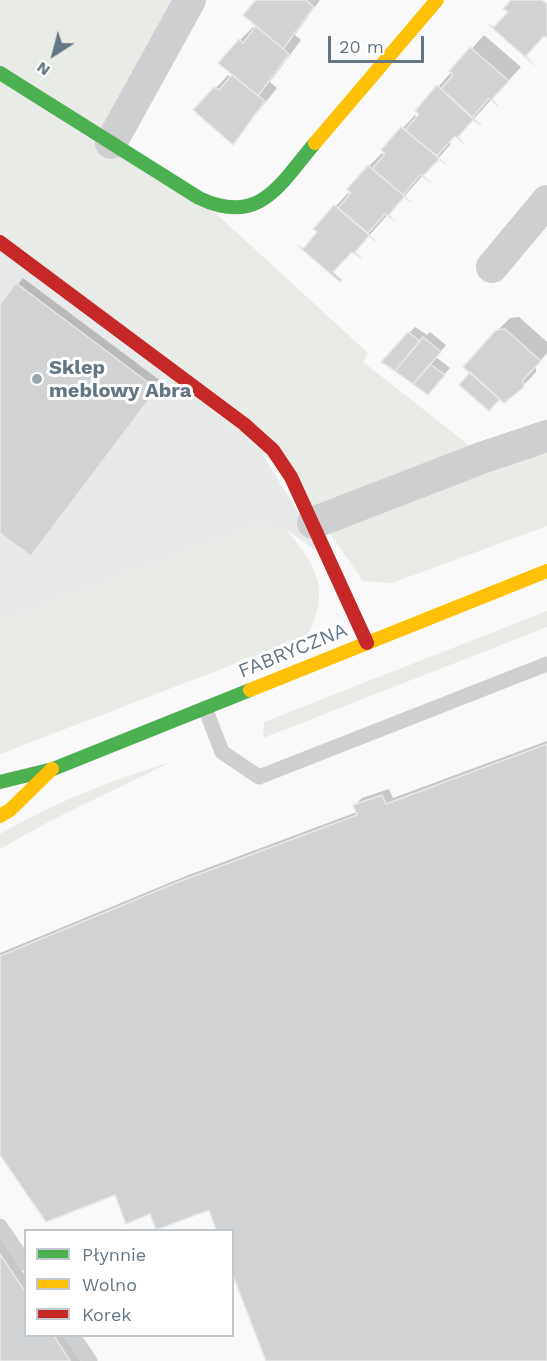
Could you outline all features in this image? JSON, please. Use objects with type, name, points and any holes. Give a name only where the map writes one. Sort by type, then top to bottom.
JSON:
[{"type":"street","points":[[111,143],[189,0]]},
{"type":"street","points":[[0,73],[219,209],[236,211],[249,208],[274,191],[437,0]]},
{"type":"street","points":[[492,267],[547,201]]},
{"type":"street","points":[[0,242],[244,424],[279,459],[291,477],[367,643]]},
{"type":"street","points":[[313,523],[484,457],[547,436]]},
{"type":"street","name":"FABRYCZNA","points":[[0,782],[53,769],[547,571]]},
{"type":"street","name":"FABRYCZNA","points":[[0,816],[10,810],[53,769]]},
{"type":"lane","points":[[205,708],[222,752],[259,777],[547,664]]},
{"type":"lane","points":[[0,1226],[24,1261]]},
{"type":"lane","points":[[74,1337],[90,1361]]},
{"type":"shaded area","points":[[0,0],[187,0],[111,143],[199,198],[368,353],[363,362],[484,457],[547,436],[547,526],[392,583],[363,581],[291,477],[0,242]]},
{"type":"shaded area","points":[[0,243],[244,424],[326,558],[287,530],[257,526],[0,622]]},
{"type":"shaded area","points":[[257,526],[287,530],[313,568],[319,592],[318,605],[307,636],[0,754],[0,622]]},
{"type":"shaded area","points":[[547,611],[547,627],[263,738],[264,722]]},
{"type":"shaded area","points":[[171,762],[48,822],[0,849],[0,834],[42,812],[104,785]]},
{"type":"building","points":[[256,0],[306,0],[314,7],[283,49],[243,15]]},
{"type":"building","points":[[511,0],[542,0],[547,4],[547,38],[544,36],[526,56],[534,65],[489,25],[494,27],[508,12],[503,9]]},
{"type":"building","points":[[256,26],[289,54],[258,96],[218,63],[239,39],[243,43]]},
{"type":"building","points":[[470,47],[509,81],[492,99],[498,106],[489,98],[472,118],[441,89],[453,75],[449,71]]},
{"type":"building","points":[[232,75],[265,101],[233,145],[193,110],[214,87],[219,90]]},
{"type":"building","points":[[437,85],[481,125],[473,120],[458,137],[464,144],[455,136],[437,156],[405,130],[419,114],[415,111]]},
{"type":"building","points":[[401,127],[446,164],[439,159],[423,176],[430,182],[420,175],[403,195],[372,169],[385,154],[381,150]]},
{"type":"building","points":[[368,165],[411,202],[404,197],[389,215],[395,221],[385,214],[368,233],[338,208],[351,193],[347,189]]},
{"type":"building","points":[[334,205],[376,241],[369,236],[355,252],[361,258],[352,252],[333,272],[342,280],[340,282],[298,246],[304,248],[317,232],[313,229]]},
{"type":"building","points":[[16,283],[157,389],[31,556],[0,533],[0,304]]},
{"type":"building","points":[[505,329],[541,361],[523,380],[524,387],[504,403],[463,367],[496,330]]},
{"type":"building","points":[[408,332],[420,341],[395,371],[381,362]]},
{"type":"building","points":[[423,337],[441,352],[413,384],[395,371]]},
{"type":"building","points":[[430,364],[445,375],[428,395],[413,384]]},
{"type":"building","points":[[470,372],[500,399],[489,411],[459,385]]},
{"type":"building","points":[[547,744],[547,1361],[266,1361],[234,1278],[234,1229],[216,1229],[209,1210],[159,1229],[156,1229],[150,1214],[126,1224],[115,1195],[46,1222],[0,1155],[0,956],[178,882],[357,815],[353,805],[382,795],[386,804]]},
{"type":"building","points":[[0,1254],[24,1290],[24,1337],[55,1337],[70,1361],[0,1361]]},
{"type":"traffic: fast","points":[[0,73],[199,198],[220,206],[238,207],[253,204],[267,197],[291,173],[315,143]]},
{"type":"traffic: fast","points":[[0,782],[53,769],[250,690]]},
{"type":"traffic: slow","points":[[315,143],[437,0]]},
{"type":"traffic: slow","points":[[250,690],[547,571]]},
{"type":"traffic: slow","points":[[0,816],[10,810],[52,769]]},
{"type":"traffic: jam","points":[[0,242],[244,424],[273,450],[291,477],[367,643]]},
{"type":"place","name":"Sklep meblowy Abra","points":[[37,379]]}]
